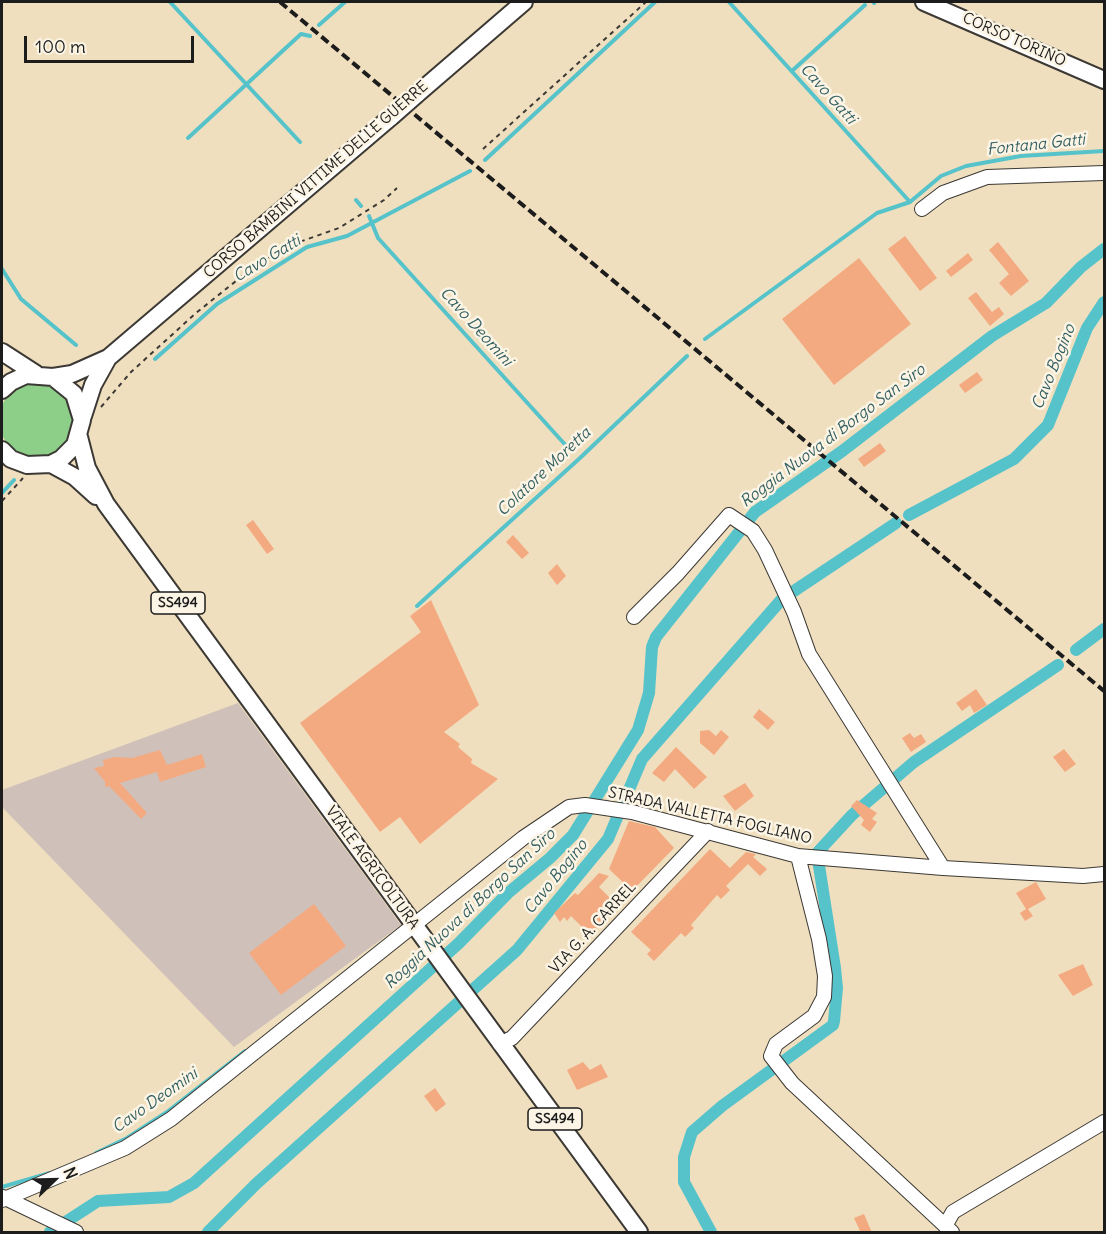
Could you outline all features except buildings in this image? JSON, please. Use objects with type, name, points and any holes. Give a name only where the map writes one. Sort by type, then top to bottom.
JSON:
[{"type":"main road","name":"CORSO BAMBINI VITTIME DELLE GUERRE","points":[[53,377],[72,374],[108,358],[524,2]]},
{"type":"main road","name":"CORSO TORINO","points":[[924,2],[1104,80]]},
{"type":"main road","points":[[2,352],[36,374]]},
{"type":"main road","name":"CORSO BAMBINI VITTIME DELLE GUERRE","points":[[82,420],[93,385],[108,358]]},
{"type":"main road","points":[[2,390],[18,378],[36,374],[53,377]]},
{"type":"main road","name":"VIALE AGRICOLTURA","points":[[53,377],[75,394],[82,420],[79,437],[87,468],[106,504],[639,1233]]},
{"type":"main road","points":[[44,465],[69,453],[79,437]]},
{"type":"main road","name":"VIALE AGRICOLTURA","points":[[2,450],[19,463],[44,465],[75,477],[106,504]]},
{"type":"street","points":[[922,209],[943,193],[987,177],[1104,173]]},
{"type":"street","points":[[634,617],[729,515],[753,531],[786,596],[809,654],[943,868]]},
{"type":"street","name":"STRADA VALLETTA FOGLIANO","points":[[3,1198],[125,1148],[171,1119],[560,811],[585,805],[621,810],[803,857],[1083,876],[1104,873]]},
{"type":"street","name":"VIA G. A. CARREL","points":[[500,1044],[512,1038],[708,831]]},
{"type":"street","points":[[803,857],[825,976],[825,997],[814,1016],[773,1049],[771,1056],[838,1127],[949,1229],[953,1212],[1104,1122]]},
{"type":"street","points":[[3,1198],[73,1231]]},
{"type":"path","points":[[483,148],[646,2]]},
{"type":"path","points":[[82,420],[93,415],[131,372],[196,313],[251,270],[288,246],[339,228],[384,200],[397,188]]},
{"type":"path","points":[[2,501],[44,465]]},
{"type":"shaded area","points":[[238,703],[401,925],[234,1047],[2,807],[2,790]]},
{"type":"green space","points":[[37,382],[51,385],[64,393],[72,406],[75,420],[72,434],[64,447],[51,455],[37,458],[23,455],[10,447],[2,434],[-1,420],[2,406],[10,393],[23,385]]},
{"type":"waterway","name":"Cavo Deomini","points":[[170,2],[300,142]]},
{"type":"waterway","points":[[319,25],[345,2]]},
{"type":"waterway","name":"Cavo Gatti","points":[[485,160],[655,2]]},
{"type":"waterway","name":"Cavo Gatti","points":[[729,2],[910,202]]},
{"type":"waterway","points":[[793,70],[865,5]]},
{"type":"waterway","name":"Cavo Deomini","points":[[188,138],[301,34],[310,36]]},
{"type":"waterway","name":"Colatore Moretta","points":[[705,339],[877,213],[910,202],[941,176],[966,166],[1021,156],[1104,151]]},
{"type":"waterway","name":"Cavo Gatti","points":[[155,359],[217,304],[307,247],[347,236],[470,171]]},
{"type":"waterway","name":"Cavo Deomini","points":[[356,200],[361,206]]},
{"type":"waterway","name":"Cavo Deomini","points":[[369,216],[378,238],[570,450]]},
{"type":"waterway","name":"Roggia Nuova di Borgo San Siro","points":[[50,1232],[98,1201],[169,1197],[194,1183],[459,943],[508,893],[550,858],[573,835],[638,730],[649,693],[652,647],[656,637],[755,512],[841,452],[992,336],[1046,303],[1081,267],[1104,249]]},
{"type":"waterway","name":"Cavo Gatti","points":[[2,269],[21,299],[76,345]]},
{"type":"waterway","name":"Cavo Bogino","points":[[909,515],[1014,459],[1048,425],[1087,328],[1104,302]]},
{"type":"waterway","name":"Colatore Moretta","points":[[417,606],[580,458],[687,356]]},
{"type":"waterway","points":[[2,493],[14,480]]},
{"type":"waterway","name":"Cavo Bogino","points":[[208,1232],[256,1184],[517,950],[608,839],[642,759],[782,599],[896,523]]},
{"type":"waterway","points":[[1076,650],[1104,629]]},
{"type":"waterway","points":[[711,1232],[684,1182],[684,1157],[692,1132],[722,1106],[833,1025],[837,988],[817,853],[852,815],[914,762],[1058,665]]},
{"type":"waterway","name":"Cavo Deomini","points":[[96,1153],[127,1138],[167,1112],[245,1051]]},
{"type":"waterway","name":"Cavo Deomini","points":[[2,1187],[50,1173]]},
{"type":"railway","points":[[280,2],[1104,691]]},
{"type":"water label","name":"Fontana Gatti","points":[[1036,145]]}]
